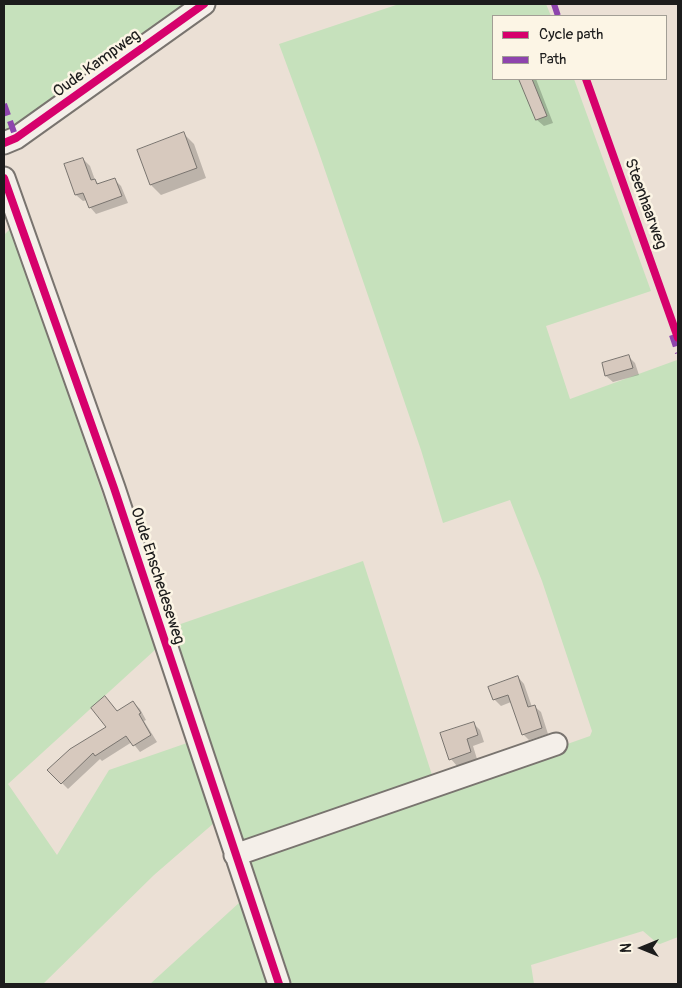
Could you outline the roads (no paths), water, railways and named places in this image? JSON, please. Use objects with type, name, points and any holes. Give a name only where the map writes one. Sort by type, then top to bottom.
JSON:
[{"type":"street","name":"Oude Kampweg","points":[[4,143],[16,138],[204,4]]},
{"type":"street","name":"Oude Enschedeseweg","points":[[4,178],[114,488],[279,984]]},
{"type":"street","points":[[235,855],[556,744]]}]
